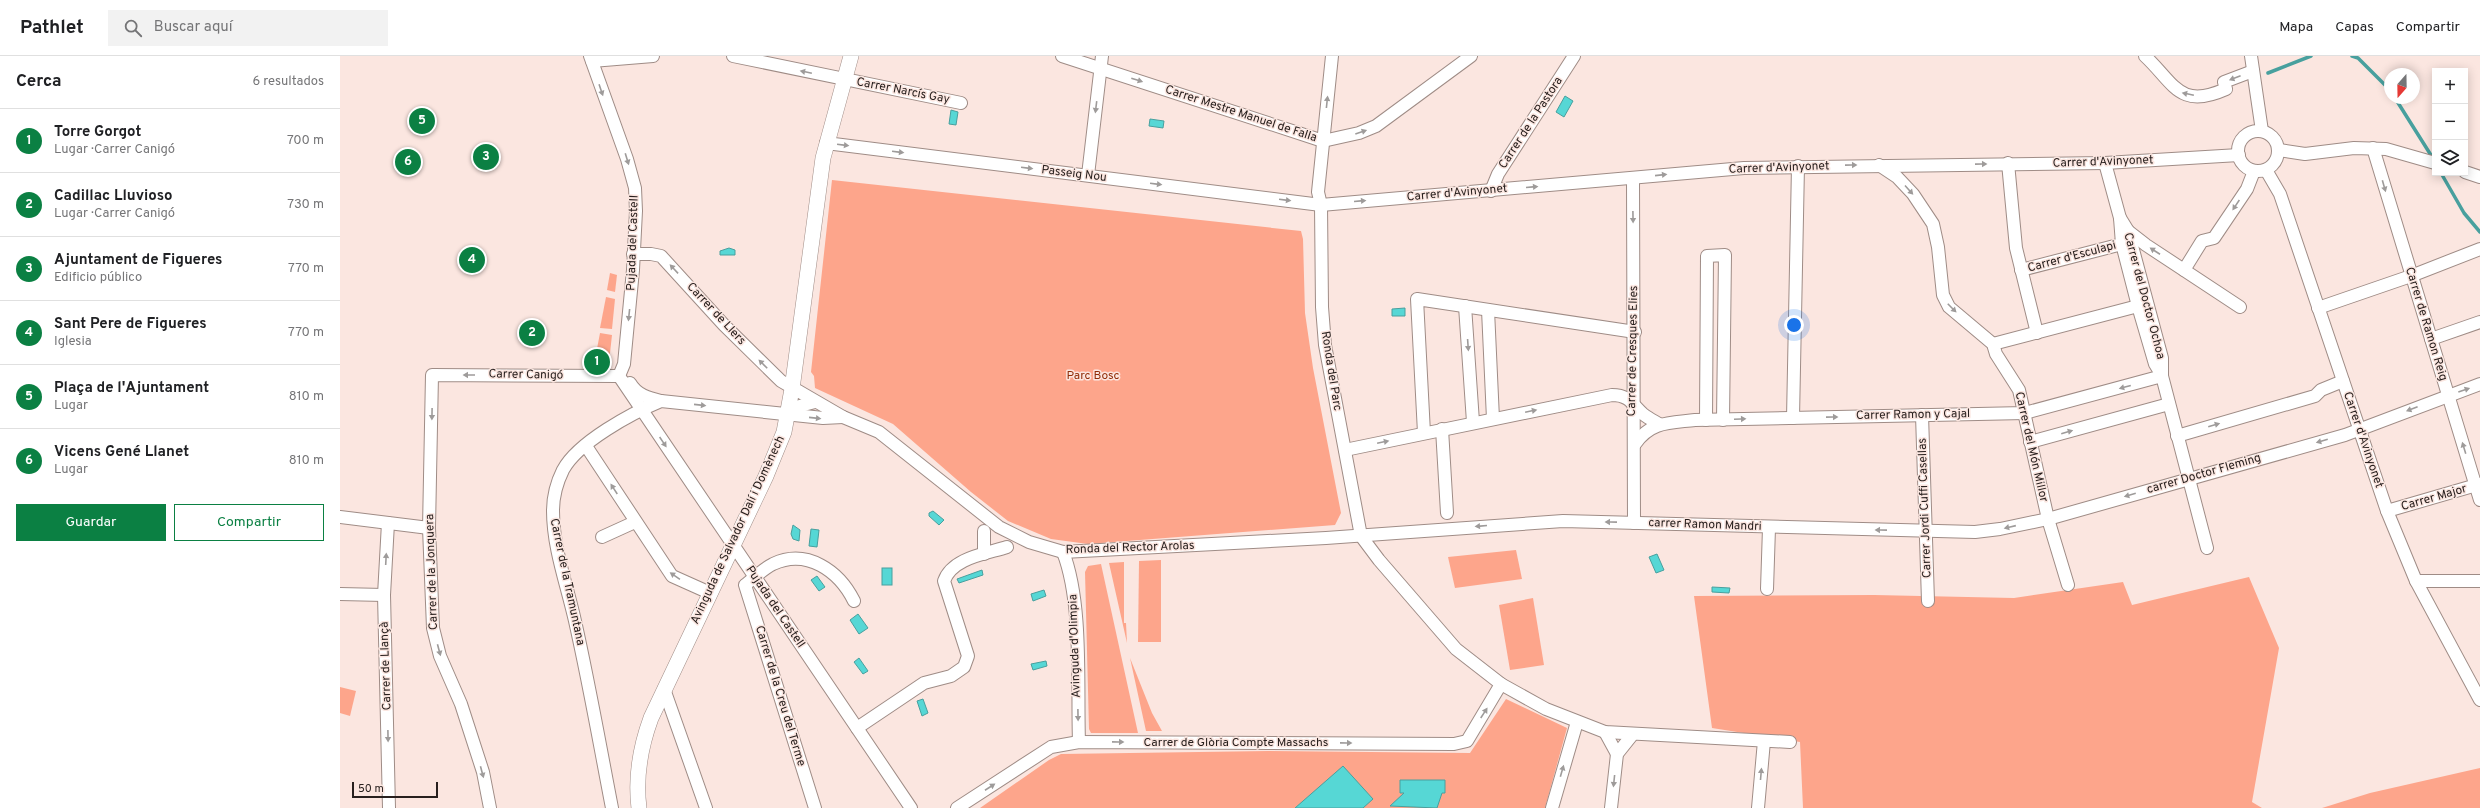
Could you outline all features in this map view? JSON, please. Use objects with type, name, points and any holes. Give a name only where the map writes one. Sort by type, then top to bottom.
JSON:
[{"type":"main road","name":"Avinguda de Salvador Dalí i Domènech","points":[[639,808],[637,779],[641,749],[651,718],[778,449],[788,415],[826,143],[851,56]]},
{"type":"street","points":[[591,59],[653,56]]},
{"type":"street","name":"Carrer Narcís Gay","points":[[733,56],[844,80],[961,102]]},
{"type":"street","name":"Carrer Mestre Manuel de Falla","points":[[1062,56],[1101,62],[1323,141],[1359,133],[1376,126],[1471,56]]},
{"type":"street","name":"Ronda del Parc","points":[[1332,56],[1318,192],[1321,205],[1322,307],[1325,345],[1361,536]]},
{"type":"street","name":"Carrer de la Pastora","points":[[1491,191],[1498,174],[1574,56]]},
{"type":"street","points":[[2145,56],[2170,84],[2184,94],[2191,95],[2204,96],[2221,91],[2226,89],[2224,82],[2253,71]]},
{"type":"street","points":[[2251,56],[2262,131]]},
{"type":"street","name":"Pujada del Castell","points":[[591,59],[627,159],[635,188],[636,211],[633,254],[624,364],[620,376],[911,808]]},
{"type":"street","points":[[1088,175],[1101,62]]},
{"type":"street","points":[[2184,270],[2202,241],[2214,238],[2260,170],[2276,162],[2279,150],[2274,138],[2262,131],[2256,131],[2244,137],[2238,149],[2238,155],[2244,166],[2260,170]]},
{"type":"street","name":"Passeig Nou","points":[[826,143],[1321,205]]},
{"type":"street","points":[[2279,150],[2305,154],[2354,148],[2386,149],[2432,162]]},
{"type":"street","name":"Carrer de Ramon Reig","points":[[2373,148],[2448,395],[2478,485],[2480,500]]},
{"type":"street","name":"Carrer d'Avinyonet","points":[[1321,205],[1737,168],[2008,163],[2106,164],[2238,155]]},
{"type":"street","points":[[2008,163],[2016,248],[2037,333]]},
{"type":"street","name":"Carrer del Doctor Ochoa","points":[[2106,164],[2120,218],[2122,244],[2138,306],[2155,364],[2162,376]]},
{"type":"street","name":"Carrer del Món Millor","points":[[1879,165],[1897,177],[1913,194],[1932,224],[1938,247],[1943,295],[1949,307],[1994,344],[1996,354],[2019,390],[2048,519],[2068,585]]},
{"type":"street","points":[[1793,418],[1798,166]]},
{"type":"street","name":"Carrer d'Avinyonet","points":[[2260,170],[2280,194],[2387,511],[2416,581],[2480,700]]},
{"type":"street","points":[[2468,173],[2480,177]]},
{"type":"street","name":"Carrer de Cresques Elies","points":[[1633,178],[1635,332],[1632,433],[1635,444],[1634,523]]},
{"type":"street","name":"Carrer del Doctor Ochoa","points":[[2120,218],[2128,231],[2162,358],[2162,376],[2187,479],[2207,548]]},
{"type":"street","points":[[2128,231],[2240,307]]},
{"type":"street","name":"Carrer d'Esculapi","points":[[2021,270],[2122,244]]},
{"type":"street","points":[[2318,308],[2411,276],[2480,248]]},
{"type":"street","name":"Carrer de Llers","points":[[633,254],[651,254],[661,256],[724,325],[781,381],[792,389]]},
{"type":"street","points":[[1706,420],[1707,256],[1725,255],[1723,420]]},
{"type":"street","points":[[1424,433],[1416,299],[1635,332]]},
{"type":"street","points":[[1465,306],[1473,422]]},
{"type":"street","points":[[1994,344],[2138,306]]},
{"type":"street","points":[[1488,310],[1493,419]]},
{"type":"street","points":[[2431,339],[2480,322]]},
{"type":"street","name":"Pujada del Castell","points":[[624,364],[627,377],[634,390],[646,397],[661,401],[788,415]]},
{"type":"street","name":"Carrer Canigó","points":[[432,375],[620,376]]},
{"type":"street","name":"Carrer de la Jonquera","points":[[432,375],[429,528],[433,628],[440,656],[461,704],[483,772],[490,808]]},
{"type":"street","name":"Carrer Ramon y Cajal","points":[[1635,444],[1643,433],[1659,424],[1706,420],[2025,414],[2162,376]]},
{"type":"street","points":[[2177,436],[2315,396],[2321,390],[2343,381]]},
{"type":"street","name":"carrer Doctor Fleming","points":[[2048,519],[2359,430],[2480,384]]},
{"type":"street","name":"Ronda del Rector Arolas","points":[[792,389],[843,417],[879,432],[999,527],[1029,542],[1063,552],[1361,536]]},
{"type":"street","points":[[1345,450],[1473,422],[1612,395],[1622,395],[1633,401],[1643,414],[1659,424]]},
{"type":"street","name":"Carrer de la Tramuntana","points":[[612,808],[591,699],[555,535],[553,510],[555,492],[562,472],[568,461],[586,446],[642,409],[661,401]]},
{"type":"street","points":[[788,415],[796,407],[815,402]]},
{"type":"street","points":[[2030,442],[2169,404]]},
{"type":"street","name":"Ronda del Rector Arolas","points":[[788,415],[823,418],[843,417]]},
{"type":"street","name":"Carrer Jordi Cuffi Casellas","points":[[1922,415],[1928,601]]},
{"type":"street","points":[[1442,429],[1447,513]]},
{"type":"street","points":[[586,446],[672,576],[710,593]]},
{"type":"street","name":"Carrer Major","points":[[2387,511],[2478,485]]},
{"type":"street","points":[[340,517],[429,528]]},
{"type":"street","name":"carrer Ramon Mandri","points":[[1361,536],[1563,521],[1769,528],[1975,532],[2000,529],[2048,519]]},
{"type":"street","points":[[602,537],[635,522]]},
{"type":"street","name":"Carrer de Llançà","points":[[388,523],[384,595],[389,808]]},
{"type":"street","points":[[1767,589],[1769,528]]},
{"type":"street","points":[[984,531],[984,554]]},
{"type":"street","points":[[1361,536],[1379,560],[1456,649],[1501,684],[1546,709],[1606,732],[1790,742]]},
{"type":"street","points":[[857,728],[906,693],[924,683],[951,676],[964,667],[968,656],[944,581],[948,572],[955,565],[1007,547]]},
{"type":"street","name":"Avinguda d'Olimpia","points":[[1063,552],[1071,573],[1075,612],[1078,742]]},
{"type":"street","points":[[755,577],[773,564],[787,560],[802,559],[819,563],[841,580],[854,601]]},
{"type":"street","name":"Carrer de la Creu del Terme","points":[[755,577],[745,585],[815,808]]},
{"type":"street","points":[[2416,581],[2480,582]]},
{"type":"street","points":[[340,594],[384,595]]},
{"type":"street","name":"Carrer de Glòria Compte Massachs","points":[[957,808],[1051,747],[1078,742],[1454,744],[1467,741],[1501,684]]},
{"type":"street","points":[[664,689],[706,808]]},
{"type":"street","points":[[1552,808],[1577,722]]},
{"type":"street","points":[[1606,732],[1617,754]]},
{"type":"street","points":[[1611,808],[1617,754],[1633,734]]},
{"type":"street","points":[[1758,808],[1764,741]]},
{"type":"green space","name":"Parc Bosc","points":[[832,180],[1301,231],[1303,239],[1305,313],[1313,368],[1341,513],[1335,525],[1088,544],[1051,539],[1008,521],[971,492],[893,424],[815,388],[814,376],[811,372]]},
{"type":"green space","points":[[610,273],[617,275],[615,292],[607,290]]},
{"type":"green space","points":[[606,297],[615,299],[612,329],[600,328]]},
{"type":"green space","points":[[600,333],[612,335],[609,362],[603,354],[596,354]]},
{"type":"green space","points":[[1516,550],[1522,579],[1455,588],[1448,557]]},
{"type":"green space","points":[[1161,560],[1161,642],[1138,642],[1139,561]]},
{"type":"green space","points":[[1124,562],[1124,623],[1126,623],[1127,643],[1109,563]]},
{"type":"green space","points":[[1101,564],[1138,733],[1091,733],[1089,729],[1085,572],[1088,566]]},
{"type":"green space","points":[[2249,577],[2279,648],[2252,802],[2262,808],[1803,808],[1800,742],[1712,728],[1694,596],[1874,595],[2014,598],[2123,582],[2132,605]]},
{"type":"green space","points":[[1533,598],[1544,665],[1510,670],[1499,605]]},
{"type":"green space","points":[[1130,658],[1152,713],[1162,731],[1146,731]]},
{"type":"green space","points":[[340,687],[356,691],[350,716],[340,713]]},
{"type":"green space","points":[[1506,699],[1567,728],[1545,808],[980,808],[1049,760],[1061,754],[1268,751],[1470,753]]},
{"type":"green space","points":[[2480,768],[2480,808],[2322,808],[2370,793]]},
{"type":"water","points":[[1565,96],[1573,101],[1564,117],[1556,112]]},
{"type":"water","points":[[951,110],[958,112],[956,125],[949,124]]},
{"type":"water","points":[[1150,119],[1164,121],[1163,128],[1149,126]]},
{"type":"water","points":[[729,248],[735,250],[735,255],[720,255],[720,251]]},
{"type":"water","points":[[1405,308],[1405,316],[1392,316],[1392,309]]},
{"type":"water","points":[[933,511],[944,520],[939,525],[929,516],[929,513]]},
{"type":"water","points":[[793,525],[800,530],[799,541],[793,539],[791,534]]},
{"type":"water","points":[[811,529],[819,530],[817,547],[809,546]]},
{"type":"water","points":[[1657,554],[1664,570],[1656,573],[1649,557]]},
{"type":"water","points":[[882,568],[892,568],[892,585],[882,585]]},
{"type":"water","points":[[982,570],[983,575],[959,583],[957,579]]},
{"type":"water","points":[[817,576],[825,587],[819,591],[811,580]]},
{"type":"water","points":[[1712,587],[1730,588],[1729,593],[1712,592]]},
{"type":"water","points":[[1044,590],[1046,596],[1033,601],[1031,594]]},
{"type":"water","points":[[858,614],[868,628],[859,634],[850,620]]},
{"type":"water","points":[[859,658],[868,671],[863,674],[854,662]]},
{"type":"water","points":[[1046,661],[1047,666],[1033,670],[1031,664]]},
{"type":"water","points":[[923,699],[928,713],[922,716],[917,701]]},
{"type":"water","points":[[1343,766],[1373,799],[1363,808],[1295,808]]},
{"type":"water","points":[[1400,780],[1445,780],[1445,793],[1442,793],[1437,808],[1390,806],[1404,793],[1400,793]]},
{"type":"waterway","points":[[2268,73],[2311,56]]},
{"type":"waterway","points":[[2352,56],[2358,58],[2384,84]]},
{"type":"waterway","points":[[2399,104],[2432,157]]},
{"type":"waterway","points":[[2443,176],[2464,213],[2480,232]]},
{"type":"place","name":"Plaça de l'Ajuntament","points":[[422,121]]},
{"type":"place","name":"Ajuntament de Figueres","points":[[486,157]]},
{"type":"place","name":"Vicens Gené Llanet","points":[[408,162]]},
{"type":"place","name":"Sant Pere de Figueres","points":[[472,260]]},
{"type":"place","name":"Cadillac Lluvioso","points":[[532,333]]},
{"type":"place","name":"Torre Gorgot","points":[[597,362]]}]
